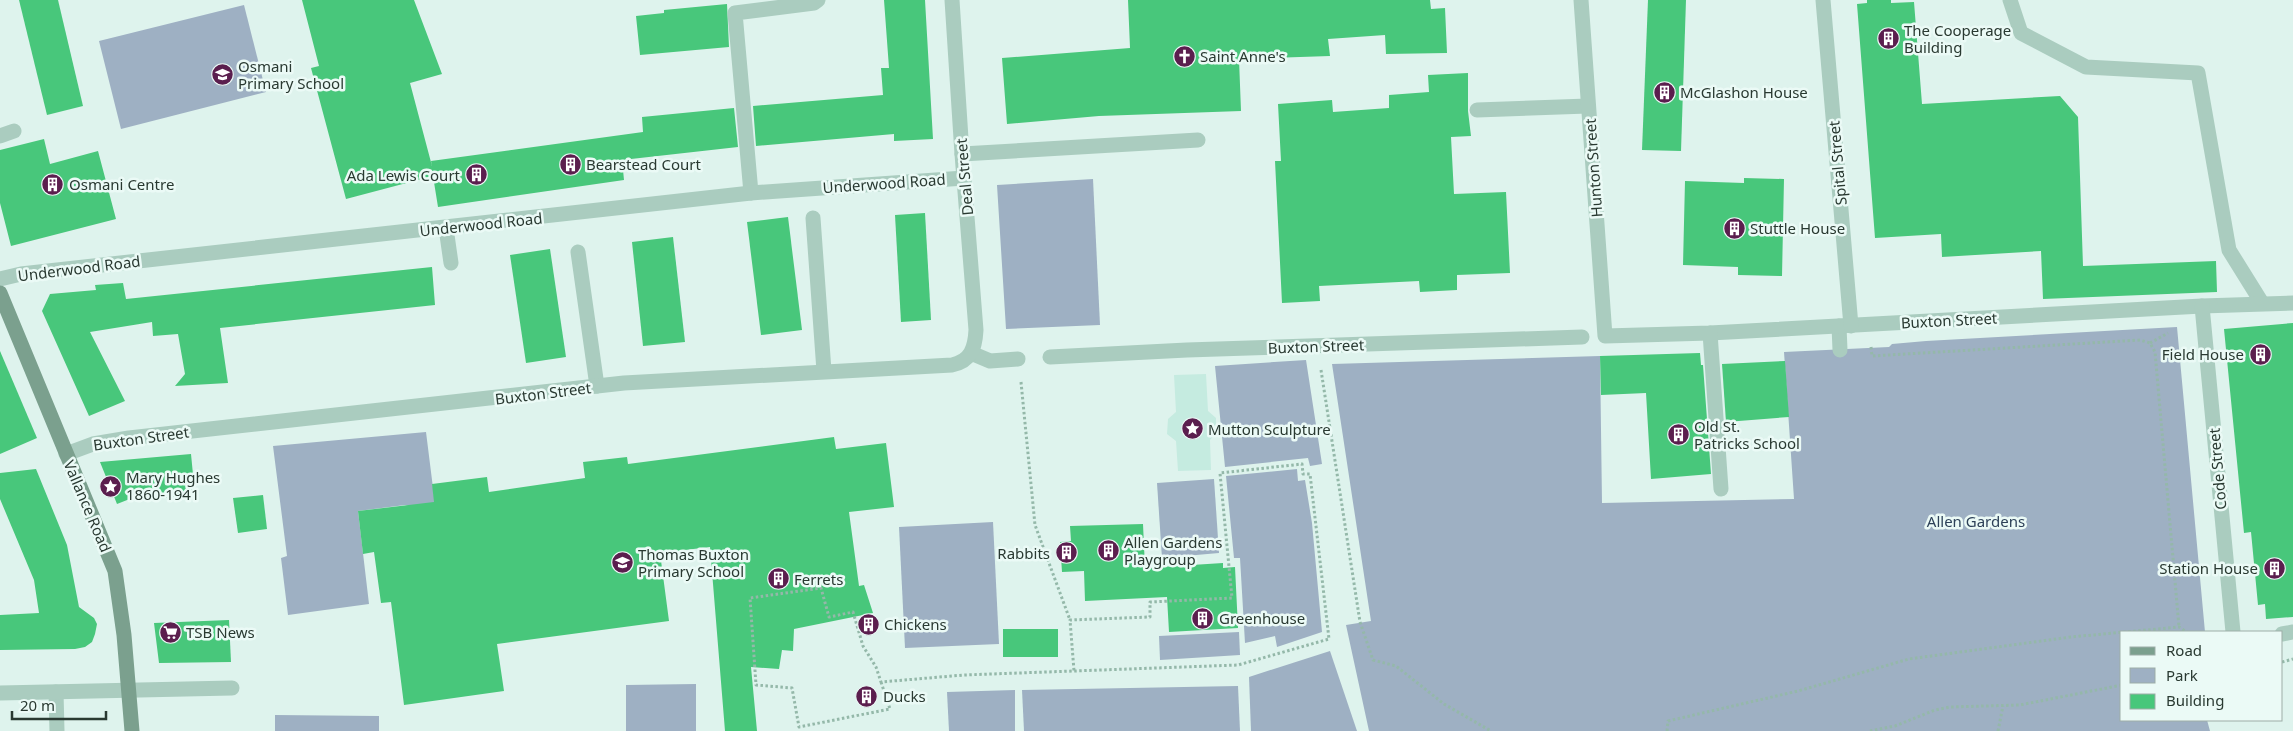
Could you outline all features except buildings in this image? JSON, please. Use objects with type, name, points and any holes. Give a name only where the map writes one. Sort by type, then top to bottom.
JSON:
[{"type":"main road","name":"Vallance Road","points":[[0,293],[115,571],[120,601],[132,731]]},
{"type":"street","points":[[751,193],[735,13],[814,3],[818,0]]},
{"type":"street","name":"Deal Street","points":[[952,0],[976,330],[972,353]]},
{"type":"street","name":"Hunton Street","points":[[1581,0],[1605,336]]},
{"type":"street","name":"Spital Street","points":[[1824,0],[1845,326],[1840,350]]},
{"type":"street","points":[[2010,0],[2021,33],[2086,67],[2198,73],[2229,250],[2262,303]]},
{"type":"street","points":[[1477,110],[1588,106]]},
{"type":"street","points":[[962,154],[1198,140]]},
{"type":"street","name":"Underwood Road","points":[[0,279],[21,274],[751,193],[964,178]]},
{"type":"street","points":[[813,218],[824,371]]},
{"type":"street","points":[[446,228],[451,262]]},
{"type":"street","points":[[578,252],[598,386]]},
{"type":"street","name":"Buxton Street","points":[[1605,336],[1710,333],[2202,306],[2293,303]]},
{"type":"street","name":"Code Street","points":[[2202,306],[2232,631]]},
{"type":"street","points":[[1710,333],[1721,489]]},
{"type":"street","name":"Buxton Street","points":[[1050,357],[1582,337]]},
{"type":"street","points":[[972,353],[990,361],[1018,359]]},
{"type":"street","name":"Buxton Street","points":[[66,454],[93,444],[129,438],[598,386],[824,371],[952,366],[962,362],[972,353]]},
{"type":"street","points":[[0,693],[232,688]]},
{"type":"street","points":[[56,692],[57,731]]},
{"type":"path","points":[[1892,354],[2140,340],[2150,343],[2155,352],[2179,627]]},
{"type":"path","points":[[1318,346],[1360,622],[1369,652],[1373,660],[1396,666],[1444,704],[1491,731]]},
{"type":"path","points":[[1018,359],[1035,525],[1070,620],[1074,671]]},
{"type":"path","points":[[881,682],[964,675],[1238,665],[1329,639],[1310,474],[1303,474],[1302,464],[1220,473],[1232,598],[1150,602],[1150,618],[1070,620]]},
{"type":"path","points":[[821,588],[829,617],[853,612],[863,646],[876,667],[881,682],[890,709],[799,727],[792,688],[756,685],[750,598],[821,588]]},
{"type":"path","points":[[2131,631],[2179,627],[2185,631]]},
{"type":"path","points":[[1667,731],[1668,721],[1798,691],[1908,659],[2071,636],[2120,632]]},
{"type":"path","points":[[1870,731],[1889,727],[1935,710],[1950,707],[2003,706],[2120,685]]},
{"type":"path","points":[[1998,731],[2003,706]]},
{"type":"green space","points":[[244,5],[266,92],[121,129],[99,41]]},
{"type":"green space","points":[[1093,179],[1100,325],[1006,329],[997,185]]},
{"type":"green space","name":"Allen Gardens","points":[[2177,327],[2205,631],[2120,631],[2120,721],[2207,721],[2210,731],[1369,731],[1346,625],[1371,621],[1332,364],[1600,356],[1602,503],[1794,499],[1784,352],[1889,347],[1892,344]]},
{"type":"green space","points":[[1306,360],[1322,464],[1310,466],[1308,458],[1225,467],[1215,366]]},
{"type":"green space","points":[[426,432],[436,512],[405,505],[358,511],[369,604],[288,615],[281,558],[287,556],[273,446]]},
{"type":"green space","points":[[1297,469],[1298,481],[1305,480],[1312,523],[1322,632],[1277,647],[1275,636],[1245,643],[1240,558],[1234,558],[1226,476]]},
{"type":"green space","points":[[1214,479],[1219,553],[1162,558],[1157,483]]},
{"type":"green space","points":[[993,522],[999,644],[905,648],[899,527]]},
{"type":"green space","points":[[1239,632],[1240,655],[1160,660],[1159,636]]},
{"type":"green space","points":[[1330,651],[1357,731],[1251,731],[1249,677]]},
{"type":"green space","points":[[696,684],[696,731],[626,731],[626,685]]},
{"type":"green space","points":[[1238,686],[1240,731],[1024,731],[1022,690]]},
{"type":"green space","points":[[1015,690],[1015,731],[949,731],[947,692]]},
{"type":"green space","points":[[275,715],[379,716],[379,731],[275,731]]},
{"type":"shaded area","points":[[1206,374],[1208,411],[1216,418],[1216,433],[1210,440],[1211,470],[1178,471],[1176,441],[1167,434],[1168,419],[1176,412],[1174,375]]},
{"type":"place","name":"The Cooperage Building","points":[[1888,39]]},
{"type":"place","name":"Saint Anne's","points":[[1184,56]]},
{"type":"place","name":"Osmani Primary School","points":[[222,75]]},
{"type":"place","name":"McGlashon House","points":[[1664,92]]},
{"type":"place","name":"Bearstead Court","points":[[570,164]]},
{"type":"place","name":"Ada Lewis Court","points":[[476,175]]},
{"type":"place","name":"Osmani Centre","points":[[53,184]]},
{"type":"place","name":"Stuttle House","points":[[1734,228]]},
{"type":"place","name":"Field House","points":[[2260,354]]},
{"type":"place","name":"Mutton Sculpture","points":[[1192,429]]},
{"type":"place","name":"Old St. Patricks School","points":[[1678,435]]},
{"type":"place","name":"Mary Hughes 1860-1941","points":[[110,486]]},
{"type":"place","name":"Allen Gardens Playgroup","points":[[1108,551]]},
{"type":"place","name":"Rabbits","points":[[1066,553]]},
{"type":"place","name":"Thomas Buxton Primary School","points":[[622,563]]},
{"type":"place","name":"Station House","points":[[2274,568]]},
{"type":"place","name":"Ferrets","points":[[778,579]]},
{"type":"place","name":"Greenhouse","points":[[1203,618]]},
{"type":"place","name":"Chickens","points":[[868,624]]},
{"type":"place","name":"TSB News","points":[[170,632]]},
{"type":"place","name":"Ducks","points":[[867,696]]}]
